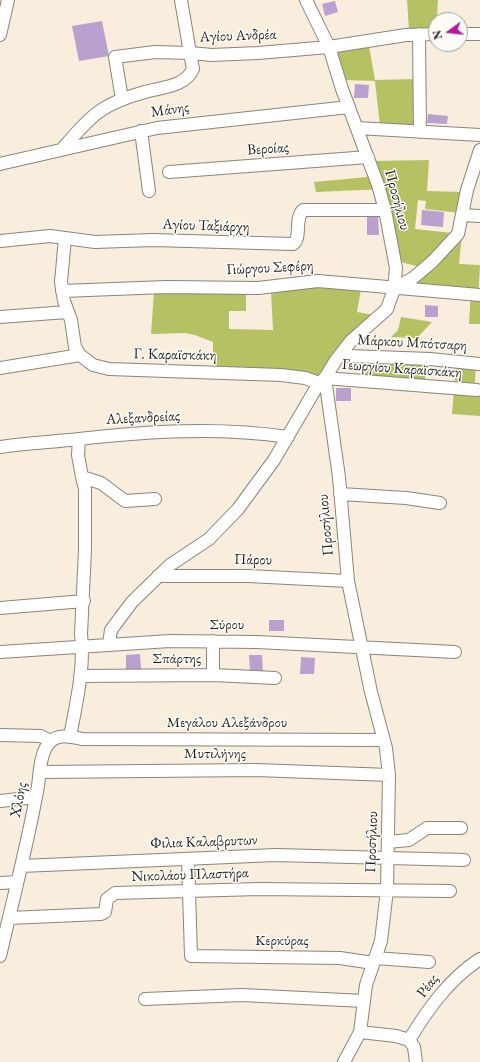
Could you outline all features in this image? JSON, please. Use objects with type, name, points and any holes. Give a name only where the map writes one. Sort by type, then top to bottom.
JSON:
[{"type":"street","points":[[0,33],[8,0]]},
{"type":"street","points":[[122,99],[115,57],[155,52],[190,53],[181,0]]},
{"type":"street","name":"Προσήλιου","points":[[306,0],[329,47],[368,157],[385,210],[395,260],[394,289],[387,309],[343,351],[322,381],[340,494],[348,581],[371,692],[384,740],[389,775],[386,890],[381,941],[374,960],[364,1001],[360,1032]]},
{"type":"street","points":[[420,34],[420,132]]},
{"type":"street","name":"Αγίου Ανδρέα","points":[[63,148],[89,118],[100,109],[122,99],[184,81],[193,69],[190,53],[212,56],[329,47],[428,34]]},
{"type":"street","points":[[468,34],[480,34]]},
{"type":"street","name":"Μάνης","points":[[0,164],[63,148],[174,125],[349,107]]},
{"type":"street","points":[[357,128],[480,136]]},
{"type":"street","points":[[141,131],[148,191]]},
{"type":"street","points":[[394,289],[413,278],[437,258],[458,234],[467,190],[480,150]]},
{"type":"street","name":"Βεροίας","points":[[169,172],[368,157]]},
{"type":"street","name":"Αγίου Ταξιάρχη","points":[[0,241],[41,236],[95,242],[153,240],[292,244],[296,240],[299,214],[303,210],[385,210]]},
{"type":"street","points":[[463,214],[480,216]]},
{"type":"street","points":[[0,368],[80,355],[74,344],[70,320],[62,291],[61,267],[65,238]]},
{"type":"street","name":"Γιώργου Σεφέρη","points":[[62,291],[166,286],[258,288],[318,281],[394,289],[480,295]]},
{"type":"street","points":[[0,317],[67,312]]},
{"type":"street","name":"Μάρκου Μπότσαρη","points":[[343,351],[348,356],[430,359],[480,364]]},
{"type":"street","name":"Γ. Καραϊσκάκη","points":[[80,355],[93,365],[109,369],[266,374],[322,381]]},
{"type":"street","points":[[109,644],[111,630],[119,618],[158,576],[173,563],[209,539],[221,528],[246,498],[288,437],[322,381]]},
{"type":"street","name":"Γεωργίου Καραϊσκάκη","points":[[322,381],[477,390]]},
{"type":"street","name":"Αλεξανδρείας","points":[[0,447],[166,431],[224,431],[288,437]]},
{"type":"street","points":[[0,735],[41,736],[50,741],[60,736],[70,737],[80,676],[83,646],[85,489],[78,455],[79,439]]},
{"type":"street","points":[[82,477],[101,483],[126,501],[155,499]]},
{"type":"street","points":[[340,494],[406,498],[440,503]]},
{"type":"street","name":"Πάρου","points":[[158,576],[248,576],[348,581]]},
{"type":"street","points":[[0,608],[84,601]]},
{"type":"street","points":[[213,641],[213,675]]},
{"type":"street","name":"Σύρου","points":[[0,652],[109,644],[213,641],[361,646],[455,652]]},
{"type":"street","name":"Σπάρτης","points":[[80,676],[213,675],[275,678]]},
{"type":"street","name":"Μεγάλου Αλεξάνδρου","points":[[70,737],[82,739],[384,740]]},
{"type":"street","name":"Χλόης","points":[[0,956],[3,934],[9,918],[36,797],[43,754],[50,741]]},
{"type":"street","name":"Μυτιλήνης","points":[[40,772],[257,770],[389,775]]},
{"type":"street","points":[[0,801],[36,797]]},
{"type":"street","points":[[388,842],[410,840],[427,828],[461,828]]},
{"type":"street","name":"Φιλια Καλαβρυτων","points":[[21,866],[276,855],[464,860]]},
{"type":"street","points":[[188,859],[189,891]]},
{"type":"street","points":[[0,882],[17,882]]},
{"type":"street","name":"Νικολάου Πλαστήρα","points":[[9,918],[94,915],[105,912],[107,899],[114,894],[259,889],[450,891]]},
{"type":"street","name":"Κερκύρας","points":[[189,891],[191,956],[340,958],[429,962]]},
{"type":"street","name":"Ρέας","points":[[409,1040],[448,985],[464,970],[480,959]]},
{"type":"street","points":[[145,999],[242,995],[364,1001]]},
{"type":"street","points":[[344,1062],[360,1032],[396,1036],[409,1040],[414,1047],[416,1062]]},
{"type":"green space","points":[[407,0],[438,0],[437,12],[428,12],[428,30],[409,30]]},
{"type":"green space","points":[[369,46],[375,80],[416,79],[417,128],[380,126],[375,81],[344,80],[337,51]]},
{"type":"green space","points":[[429,160],[427,191],[461,192],[460,213],[425,209],[426,201],[418,200],[415,229],[462,234],[459,264],[480,265],[478,300],[480,301],[480,324],[469,324],[471,289],[414,287],[415,283],[428,269],[401,262],[383,189],[316,192],[314,182],[378,176],[373,161]]},
{"type":"green space","points":[[305,285],[361,289],[357,312],[374,315],[342,344],[319,379],[213,369],[213,342],[185,333],[151,334],[154,291],[246,291],[246,311],[229,311],[229,329],[273,330],[271,292]]},
{"type":"green space","points":[[401,317],[432,322],[417,338],[391,337],[398,330]]},
{"type":"green space","points":[[366,359],[426,361],[425,383],[364,379]]},
{"type":"green space","points":[[456,364],[476,366],[474,393],[480,393],[480,416],[452,414]]},
{"type":"building","points":[[335,1],[338,12],[325,16],[322,4]]},
{"type":"building","points":[[102,21],[109,56],[79,61],[72,26]]},
{"type":"building","points":[[355,84],[369,85],[368,98],[354,98]]},
{"type":"building","points":[[428,114],[448,116],[447,124],[427,123]]},
{"type":"building","points":[[422,210],[444,212],[443,227],[421,225]]},
{"type":"building","points":[[367,216],[378,216],[379,235],[367,235]]},
{"type":"building","points":[[425,305],[438,306],[438,317],[425,317]]},
{"type":"building","points":[[336,388],[351,388],[351,401],[336,401]]},
{"type":"building","points":[[269,620],[284,620],[284,631],[269,631]]},
{"type":"building","points":[[140,654],[141,670],[126,671],[126,655]]},
{"type":"building","points":[[249,655],[262,655],[263,672],[250,672]]},
{"type":"building","points":[[301,657],[315,658],[314,674],[300,674]]}]
